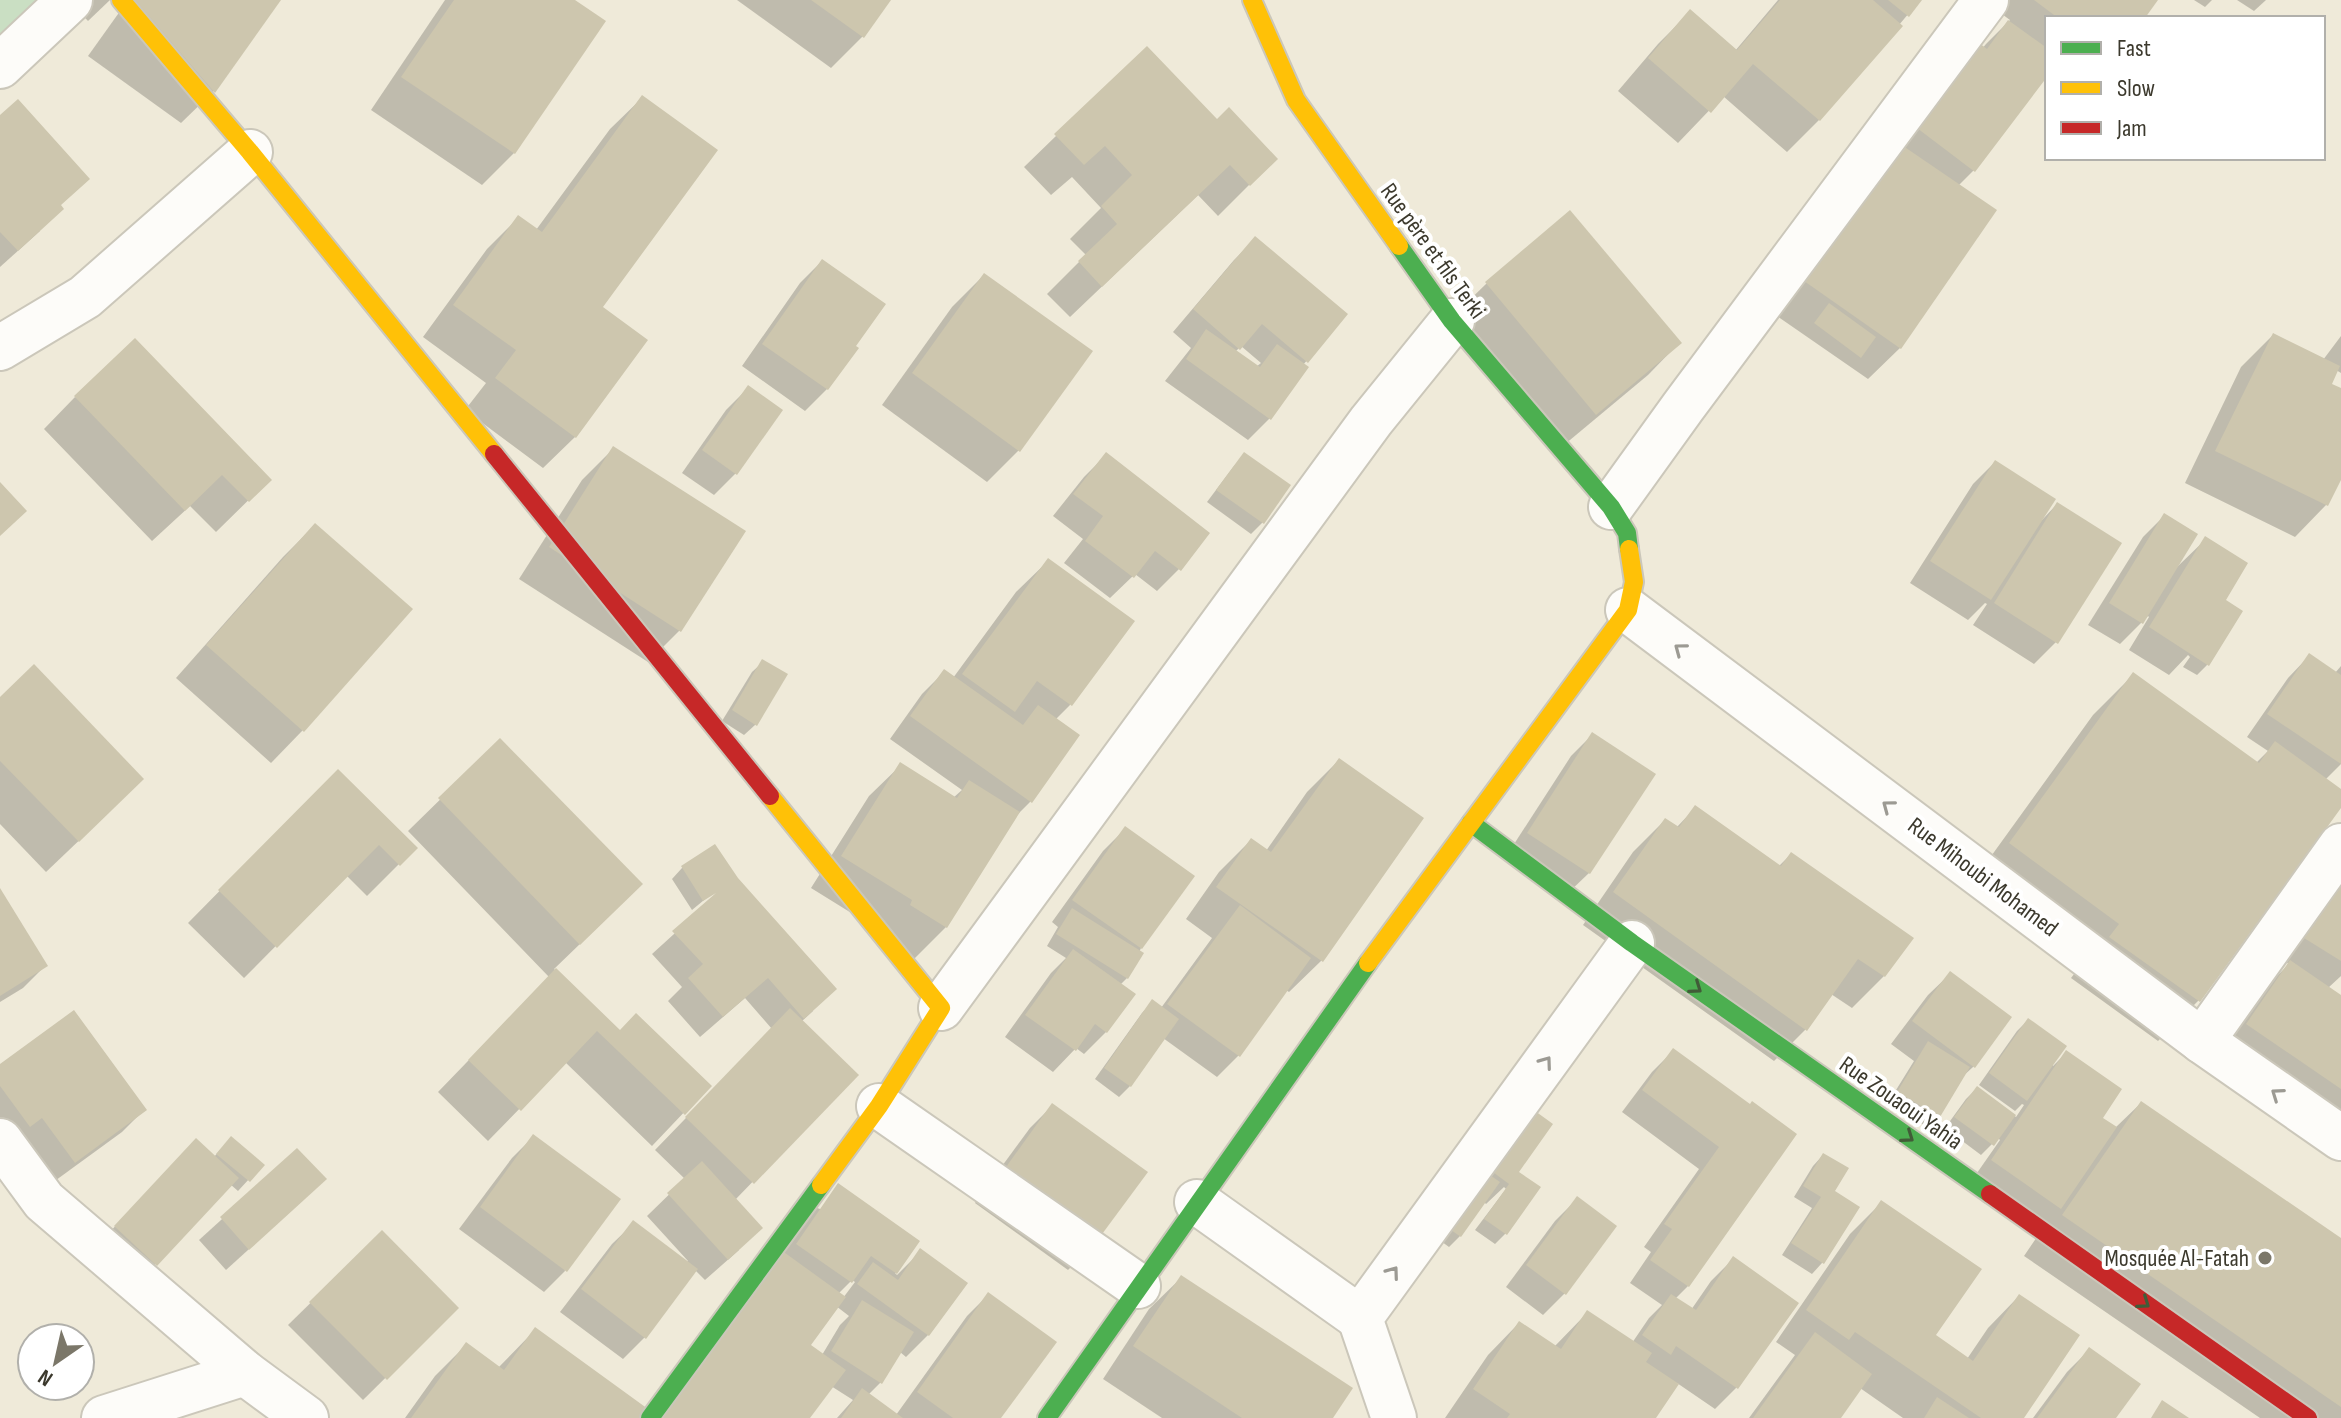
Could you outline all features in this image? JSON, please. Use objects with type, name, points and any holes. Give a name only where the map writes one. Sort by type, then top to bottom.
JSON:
[{"type":"street","points":[[0,66],[70,0]]},
{"type":"street","points":[[121,0],[250,152],[941,1008]]},
{"type":"street","name":"Rue père et fils Terki","points":[[1252,0],[1296,100],[1452,321],[1611,507],[1627,533],[1634,582],[1628,610]]},
{"type":"street","points":[[1611,507],[1986,0]]},
{"type":"street","points":[[0,348],[85,297],[250,152]]},
{"type":"street","points":[[650,1418],[879,1106],[941,1008],[1371,421],[1452,321]]},
{"type":"street","points":[[1061,1413],[1138,1286],[1197,1202],[1628,610]]},
{"type":"street","name":"Rue Mihoubi Mohamed","points":[[1628,610],[2202,1041],[2341,1138]]},
{"type":"street","name":"Rue Zouaoui Yahia","points":[[1471,823],[1632,943],[2308,1418]]},
{"type":"street","points":[[2202,1041],[2341,846]]},
{"type":"street","points":[[1360,1318],[1632,943]]},
{"type":"street","points":[[879,1106],[1138,1286]]},
{"type":"street","points":[[0,1141],[44,1201],[245,1373],[306,1418]]},
{"type":"street","points":[[1197,1202],[1360,1318],[1394,1418]]},
{"type":"street","points":[[104,1418],[245,1373]]},
{"type":"green space","points":[[0,0],[39,0],[0,39]]},
{"type":"building","points":[[135,0],[281,0],[215,93]]},
{"type":"building","points":[[454,0],[575,0],[606,21],[515,154],[401,77]]},
{"type":"building","points":[[811,0],[891,0],[864,38]]},
{"type":"building","points":[[1780,0],[1873,0],[1903,26],[1820,121],[1753,64],[1711,113],[1648,58],[1690,9],[1737,50]]},
{"type":"building","points":[[1888,0],[1922,0],[1909,17]]},
{"type":"building","points":[[2034,0],[2158,0],[2146,16],[2055,16]]},
{"type":"building","points":[[2008,20],[2045,47],[2045,80],[1975,172],[1913,125],[1962,30],[1987,49]]},
{"type":"building","points":[[1147,46],[1217,119],[1229,107],[1278,159],[1250,186],[1230,165],[1102,287],[1078,261],[1117,224],[1101,206],[1132,175],[1105,146],[1084,165],[1054,134]]},
{"type":"building","points":[[642,95],[718,150],[603,307],[648,340],[576,438],[495,378],[516,350],[453,305],[518,215],[542,232]]},
{"type":"building","points":[[18,99],[90,179],[61,205],[64,209],[18,251],[0,232],[0,115]]},
{"type":"building","points":[[1890,137],[1997,210],[1901,349],[1794,274]]},
{"type":"building","points":[[1570,210],[1682,343],[1596,415],[1485,282]]},
{"type":"building","points":[[1255,236],[1348,314],[1308,363],[1262,324],[1240,350],[1193,309]]},
{"type":"building","points":[[822,259],[886,304],[828,390],[762,344]]},
{"type":"building","points":[[984,273],[1093,351],[1020,452],[912,373]]},
{"type":"building","points":[[1829,303],[1876,337],[1861,358],[1814,323]]},
{"type":"building","points":[[1206,329],[1260,367],[1277,344],[1309,367],[1271,420],[1186,359]]},
{"type":"building","points":[[2273,333],[2340,366],[2332,384],[2341,388],[2341,480],[2328,506],[2215,451]]},
{"type":"building","points":[[135,338],[272,480],[249,502],[222,475],[185,511],[74,396]]},
{"type":"building","points":[[748,385],[783,410],[737,475],[702,450]]},
{"type":"building","points":[[613,446],[746,531],[681,632],[549,547]]},
{"type":"building","points":[[1106,452],[1210,533],[1181,571],[1155,551],[1134,578],[1085,541],[1103,516],[1073,494]]},
{"type":"building","points":[[1244,452],[1291,485],[1264,524],[1216,490]]},
{"type":"building","points":[[1995,460],[2056,499],[1991,600],[1930,561]]},
{"type":"building","points":[[0,482],[27,511],[0,536]]},
{"type":"building","points":[[2057,502],[2122,543],[2058,644],[1994,603]]},
{"type":"building","points":[[2164,513],[2198,534],[2143,624],[2109,603]]},
{"type":"building","points":[[315,523],[413,609],[304,732],[206,645]]},
{"type":"building","points":[[2205,536],[2248,563],[2226,600],[2243,611],[2209,666],[2149,627]]},
{"type":"building","points":[[1048,558],[1135,621],[1072,706],[1037,681],[1015,712],[962,674]]},
{"type":"building","points":[[2309,653],[2341,675],[2341,764],[2267,714]]},
{"type":"building","points":[[762,659],[788,674],[757,726],[732,710]]},
{"type":"building","points":[[34,664],[144,779],[79,842],[0,761],[0,697]]},
{"type":"building","points":[[944,669],[1023,725],[1038,705],[1080,735],[1032,803],[910,716]]},
{"type":"building","points":[[2133,672],[2259,763],[2275,741],[2341,789],[2341,808],[2200,1002],[2109,937],[2119,924],[2009,843]]},
{"type":"building","points":[[1592,732],[1656,774],[1590,874],[1527,833]]},
{"type":"building","points":[[500,738],[643,884],[580,945],[438,798]]},
{"type":"building","points":[[1339,758],[1424,818],[1323,962],[1216,887],[1251,838],[1271,852]]},
{"type":"building","points":[[900,762],[957,798],[969,780],[1020,812],[947,928],[910,905],[912,900],[841,856]]},
{"type":"building","points":[[338,769],[418,848],[400,866],[379,845],[277,948],[218,890]]},
{"type":"building","points":[[1695,805],[1781,866],[1791,852],[1914,938],[1885,977],[1858,959],[1807,1031],[1613,892],[1665,818],[1679,827]]},
{"type":"building","points":[[1125,826],[1195,876],[1142,949],[1072,900]]},
{"type":"building","points":[[715,844],[738,878],[837,989],[804,1019],[768,978],[723,1017],[688,978],[703,964],[672,931],[716,893],[703,901],[681,866]]},
{"type":"building","points":[[2341,878],[2341,961],[2304,938]]},
{"type":"building","points":[[0,888],[48,966],[0,996]]},
{"type":"building","points":[[1240,905],[1311,958],[1240,1057],[1167,1004]]},
{"type":"building","points":[[1072,908],[1144,953],[1128,979],[1056,934]]},
{"type":"building","points":[[1073,949],[1136,994],[1107,1033],[1095,1024],[1076,1051],[1025,1015]]},
{"type":"building","points":[[2290,960],[2341,995],[2341,1089],[2246,1024]]},
{"type":"building","points":[[556,968],[620,1030],[636,1013],[712,1086],[685,1115],[597,1031],[521,1111],[468,1060]]},
{"type":"building","points":[[1950,971],[2012,1017],[1975,1068],[1912,1021]]},
{"type":"building","points":[[1152,999],[1179,1019],[1131,1087],[1104,1068]]},
{"type":"building","points":[[790,1008],[859,1075],[754,1184],[685,1117]]},
{"type":"building","points":[[74,1010],[147,1110],[75,1163],[42,1118],[30,1127],[0,1086],[0,1064]]},
{"type":"building","points":[[2028,1018],[2067,1046],[2027,1101],[1989,1073]]},
{"type":"building","points":[[1928,1041],[1970,1067],[1940,1117],[1897,1092]]},
{"type":"building","points":[[1673,1048],[1797,1134],[1689,1287],[1650,1260],[1672,1229],[1664,1224],[1719,1147],[1642,1090]]},
{"type":"building","points":[[2066,1050],[2122,1089],[2103,1118],[2117,1127],[2061,1209],[1991,1160]]},
{"type":"building","points":[[1977,1086],[2016,1115],[1994,1146],[1954,1117]]},
{"type":"building","points":[[1509,1092],[1553,1124],[1519,1172],[1541,1187],[1507,1235],[1484,1219],[1509,1184],[1466,1152]]},
{"type":"building","points":[[2141,1101],[2341,1238],[2341,1407],[2062,1215]]},
{"type":"building","points":[[1052,1103],[1148,1172],[1091,1249],[996,1181]]},
{"type":"building","points":[[533,1134],[621,1199],[567,1272],[480,1207]]},
{"type":"building","points":[[231,1136],[265,1165],[250,1182],[216,1154]]},
{"type":"building","points":[[196,1138],[239,1178],[157,1266],[114,1226]]},
{"type":"building","points":[[297,1148],[327,1179],[249,1250],[220,1217]]},
{"type":"building","points":[[1823,1153],[1849,1168],[1835,1191],[1860,1207],[1824,1264],[1791,1243],[1821,1197],[1803,1186]]},
{"type":"building","points":[[1467,1159],[1500,1182],[1461,1237],[1428,1214]]},
{"type":"building","points":[[702,1161],[763,1228],[728,1260],[667,1193]]},
{"type":"building","points":[[838,1183],[920,1241],[897,1274],[871,1256],[852,1283],[796,1244]]},
{"type":"building","points":[[1577,1196],[1617,1226],[1566,1295],[1526,1265]]},
{"type":"building","points":[[1881,1200],[1982,1269],[1936,1335],[1973,1361],[2019,1294],[2080,1335],[2024,1418],[1981,1418],[1855,1332],[1849,1340],[1806,1310]]},
{"type":"building","points":[[633,1220],[698,1269],[646,1339],[581,1289]]},
{"type":"building","points":[[382,1230],[459,1308],[387,1380],[309,1302]]},
{"type":"building","points":[[920,1248],[968,1283],[929,1336],[857,1284],[873,1262],[898,1280]]},
{"type":"building","points":[[781,1250],[846,1297],[811,1345],[846,1370],[810,1418],[659,1418]]},
{"type":"building","points":[[1733,1256],[1799,1303],[1738,1389],[1676,1346],[1671,1355],[1642,1335],[1671,1294],[1696,1310]]},
{"type":"building","points":[[1181,1275],[1353,1388],[1333,1418],[1242,1418],[1133,1346]]},
{"type":"building","points":[[988,1292],[1057,1342],[1001,1418],[953,1418],[917,1392]]},
{"type":"building","points":[[862,1300],[914,1332],[882,1384],[831,1351]]},
{"type":"building","points":[[1587,1310],[1652,1353],[1646,1362],[1679,1384],[1656,1418],[1507,1418],[1510,1414],[1473,1389],[1519,1321],[1561,1349]]},
{"type":"building","points":[[535,1327],[648,1409],[641,1418],[411,1418],[466,1342],[504,1370]]},
{"type":"building","points":[[1815,1332],[1872,1374],[1841,1418],[1753,1418]]},
{"type":"building","points":[[2089,1347],[2141,1384],[2116,1418],[2037,1418]]},
{"type":"building","points":[[862,1388],[903,1418],[841,1418]]},
{"type":"building","points":[[1937,1397],[1969,1418],[1924,1418]]},
{"type":"building","points":[[2162,1400],[2189,1418],[2151,1418]]},
{"type":"traffic: fast","points":[[1399,246],[1452,321],[1611,507],[1627,533],[1629,549]]},
{"type":"traffic: fast","points":[[1471,823],[1632,943],[1990,1194]]},
{"type":"traffic: fast","points":[[1047,1418],[1368,963]]},
{"type":"traffic: fast","points":[[650,1418],[821,1185]]},
{"type":"traffic: slow","points":[[121,0],[250,152],[494,454]]},
{"type":"traffic: slow","points":[[1252,0],[1296,100],[1399,246]]},
{"type":"traffic: slow","points":[[1368,963],[1628,610],[1634,582],[1629,549]]},
{"type":"traffic: slow","points":[[770,796],[941,1008],[879,1106],[821,1185]]},
{"type":"traffic: jam","points":[[494,454],[770,796]]},
{"type":"traffic: jam","points":[[1990,1194],[2308,1418]]},
{"type":"place","name":"Mosquée Al-Fatah","points":[[2265,1258]]}]
